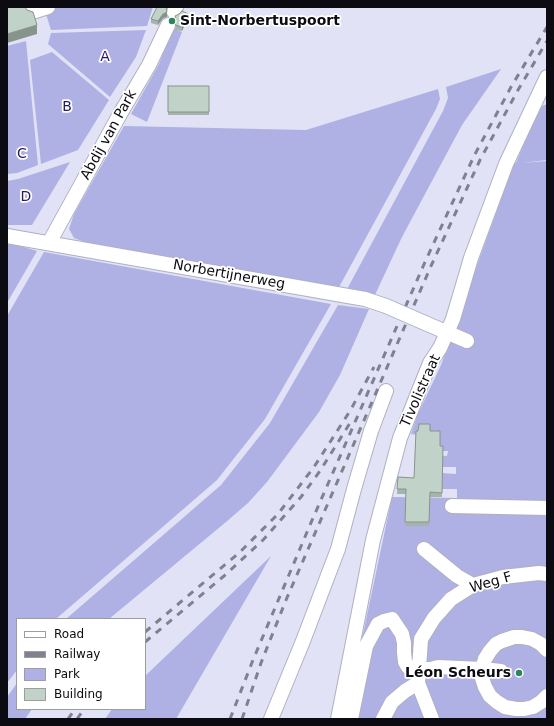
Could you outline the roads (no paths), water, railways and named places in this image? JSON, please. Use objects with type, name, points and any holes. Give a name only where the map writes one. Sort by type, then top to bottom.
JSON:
[{"type":"street","points":[[32,12],[48,7]]},
{"type":"street","name":"Abdij van Park","points":[[49,243],[120,114],[149,65],[168,25]]},
{"type":"street","name":"Tivolistraat","points":[[338,719],[373,540],[400,438],[430,364],[440,348],[453,319],[471,258],[506,164],[547,76]]},
{"type":"street","name":"Norbertijnerweg","points":[[7,236],[365,299],[386,306],[466,341]]},
{"type":"street","points":[[271,719],[338,550],[360,467],[371,431],[386,391]]},
{"type":"street","points":[[452,506],[547,508]]},
{"type":"street","points":[[424,549],[457,576],[473,585]]},
{"type":"street","name":"Weg F","points":[[432,719],[419,676],[421,639],[434,618],[451,599],[473,585],[503,577],[539,573],[547,574]]},
{"type":"street","points":[[351,719],[366,646],[378,624],[392,619],[402,634],[405,662],[408,667],[413,669],[419,676]]},
{"type":"street","points":[[547,650],[541,644],[532,639],[514,637],[496,644],[485,659],[482,669],[482,678],[490,696],[505,707],[516,710],[533,707],[547,696]]},
{"type":"street","points":[[383,719],[392,702],[419,676],[438,667],[501,671]]},
{"type":"railway","points":[[230,719],[253,660],[310,525],[425,262],[474,156],[511,87],[547,27]]},
{"type":"railway","points":[[242,719],[261,663],[286,600],[431,266],[480,160],[518,90],[547,41]]},
{"type":"railway","points":[[146,631],[239,553],[278,514],[314,467],[350,411],[374,367]]},
{"type":"railway","points":[[146,641],[224,576],[264,539],[301,497],[320,471],[350,423]]},
{"type":"railway","points":[[68,719],[74,710]]},
{"type":"railway","points":[[77,719],[83,710]]},
{"type":"place","name":"Sint-Norbertuspoort","points":[[172,21]]},
{"type":"place","name":"Léon Scheurs","points":[[519,673]]},
{"type":"park label","name":"A","points":[[105,57]]},
{"type":"park label","name":"B","points":[[67,107]]},
{"type":"park label","name":"C","points":[[22,154]]},
{"type":"park label","name":"D","points":[[26,197]]}]
